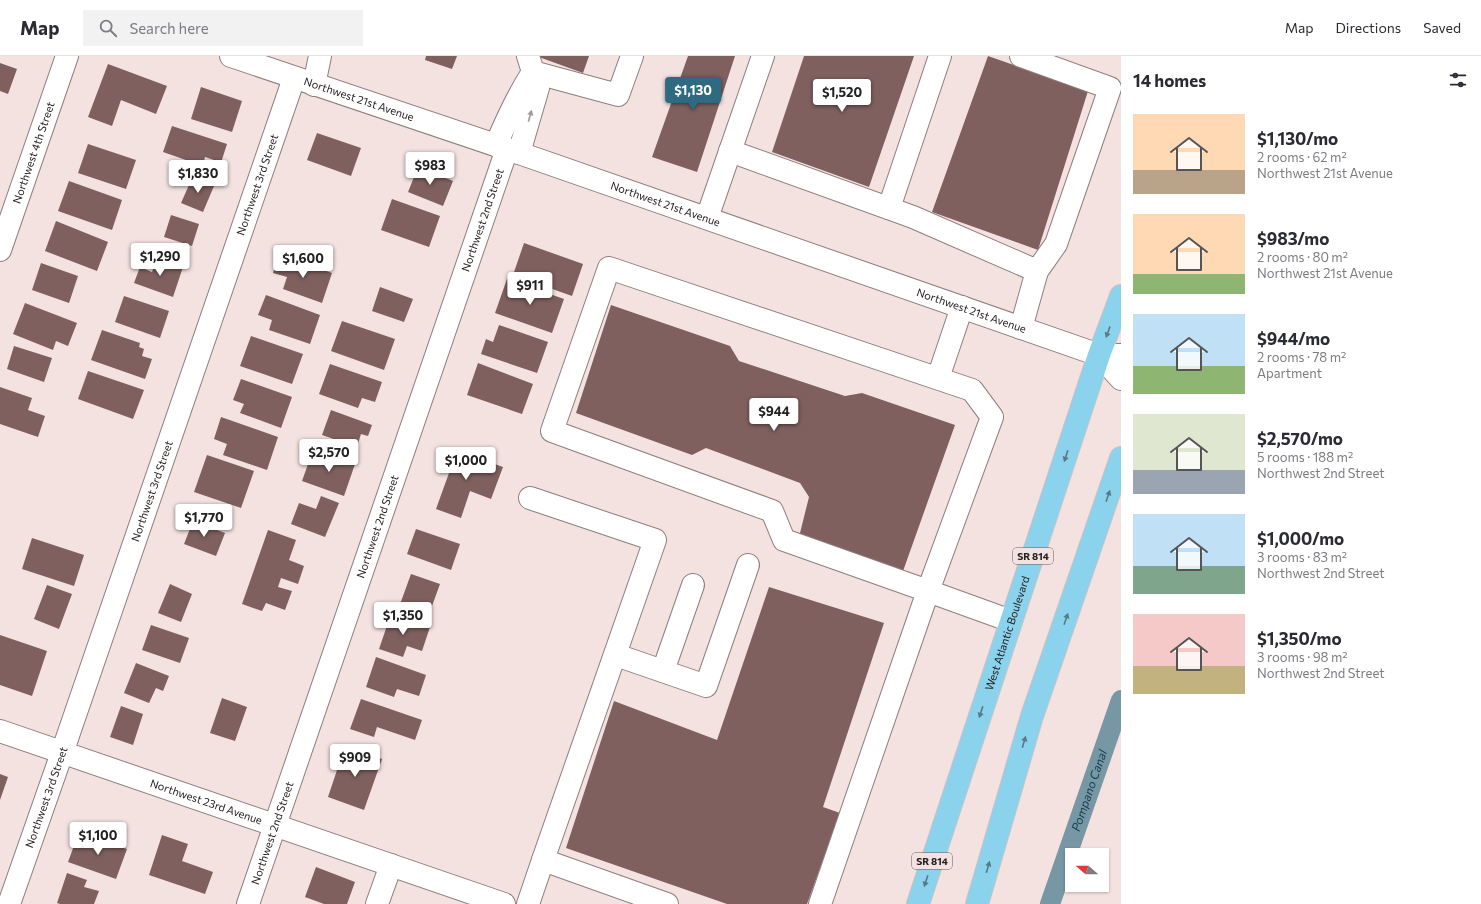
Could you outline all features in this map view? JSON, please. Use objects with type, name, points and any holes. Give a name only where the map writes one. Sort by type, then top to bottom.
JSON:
[{"type":"main road","name":"West Atlantic Boulevard","points":[[918,904],[1011,621],[1121,296]]},
{"type":"main road","points":[[976,904],[1032,716],[1121,458]]},
{"type":"street","name":"Northwest 4th Street","points":[[0,250],[67,56]]},
{"type":"street","name":"Northwest 21st Avenue","points":[[231,56],[508,149],[1100,355]]},
{"type":"street","name":"Northwest 3rd Street","points":[[9,904],[304,81],[320,56]]},
{"type":"street","points":[[530,64],[618,95],[632,56]]},
{"type":"street","points":[[708,218],[762,56]]},
{"type":"street","points":[[889,208],[940,56]]},
{"type":"street","points":[[1021,56],[1116,90],[1056,244],[1037,271],[1021,328]]},
{"type":"street","name":"Northwest 2nd Street","points":[[248,904],[508,149],[538,88],[530,64]]},
{"type":"street","points":[[730,151],[913,217],[1037,271]]},
{"type":"street","points":[[820,904],[928,591],[992,416],[972,390],[609,268],[552,431],[772,511],[784,540],[928,591],[1011,621]]},
{"type":"street","points":[[938,378],[962,307]]},
{"type":"street","points":[[1100,355],[1121,355]]},
{"type":"street","points":[[1100,355],[1121,379]]},
{"type":"street","points":[[528,904],[655,540],[530,498]]},
{"type":"street","points":[[616,655],[706,686],[748,565]]},
{"type":"street","points":[[662,671],[693,586]]},
{"type":"street","name":"Northwest 23rd Avenue","points":[[0,731],[391,865],[491,902]]},
{"type":"street","points":[[543,860],[667,904]]},
{"type":"street","points":[[377,904],[391,865]]},
{"type":"building","points":[[426,56],[457,56],[452,69],[425,60]]},
{"type":"building","points":[[536,56],[589,56],[583,73]]},
{"type":"building","points":[[688,56],[735,56],[697,172],[652,157]]},
{"type":"building","points":[[804,56],[914,56],[869,187],[772,152]]},
{"type":"building","points":[[988,56],[1088,91],[1038,250],[932,212]]},
{"type":"building","points":[[0,63],[17,69],[8,94],[0,91]]},
{"type":"building","points":[[108,64],[167,86],[156,114],[121,100],[112,126],[88,117]]},
{"type":"building","points":[[201,87],[242,101],[232,132],[191,119]]},
{"type":"building","points":[[172,126],[227,144],[218,172],[210,170],[214,160],[205,157],[203,166],[163,152]]},
{"type":"building","points":[[317,133],[361,148],[351,176],[307,160]]},
{"type":"building","points":[[88,144],[136,160],[126,189],[78,173]]},
{"type":"building","points":[[418,167],[453,181],[443,206],[408,192]]},
{"type":"building","points":[[193,176],[214,186],[203,212],[181,203]]},
{"type":"building","points":[[69,181],[122,200],[112,230],[58,211]]},
{"type":"building","points":[[392,199],[440,216],[429,247],[381,230]]},
{"type":"building","points":[[171,215],[199,224],[192,246],[164,237]]},
{"type":"building","points":[[56,221],[108,242],[97,271],[45,251]]},
{"type":"building","points":[[524,243],[583,264],[572,296],[513,275]]},
{"type":"building","points":[[279,255],[332,273],[322,303],[283,289],[287,277],[273,273]]},
{"type":"building","points":[[157,258],[183,267],[173,297],[134,283],[140,267],[152,272]]},
{"type":"building","points":[[41,263],[78,276],[69,303],[32,290]]},
{"type":"building","points":[[507,279],[564,299],[552,333],[495,313]]},
{"type":"building","points":[[380,287],[413,299],[404,322],[372,311]]},
{"type":"building","points":[[266,295],[320,315],[310,344],[269,330],[272,320],[258,315]]},
{"type":"building","points":[[124,296],[169,311],[160,338],[115,322]]},
{"type":"building","points":[[25,303],[77,323],[68,346],[56,341],[53,350],[13,334]]},
{"type":"building","points":[[611,305],[730,346],[739,361],[845,396],[862,393],[955,425],[902,574],[799,537],[809,497],[800,483],[706,448],[692,455],[576,413]]},
{"type":"building","points":[[342,321],[395,339],[384,370],[331,351]]},
{"type":"building","points":[[499,325],[548,342],[537,373],[481,354],[486,339],[493,342]]},
{"type":"building","points":[[102,330],[140,343],[139,347],[144,349],[142,356],[152,359],[145,379],[91,360]]},
{"type":"building","points":[[251,336],[303,354],[292,384],[240,366]]},
{"type":"building","points":[[14,346],[52,358],[44,382],[7,369]]},
{"type":"building","points":[[478,363],[533,384],[522,414],[467,395]]},
{"type":"building","points":[[330,364],[382,382],[375,402],[362,398],[358,408],[319,394]]},
{"type":"building","points":[[88,371],[144,390],[133,419],[78,399]]},
{"type":"building","points":[[241,379],[292,397],[281,428],[240,413],[244,404],[233,400]]},
{"type":"building","points":[[0,387],[32,398],[28,410],[45,416],[38,437],[0,424]]},
{"type":"building","points":[[331,410],[372,425],[368,436],[361,434],[357,447],[322,435]]},
{"type":"building","points":[[221,417],[278,437],[267,470],[223,455],[227,444],[214,439]]},
{"type":"building","points":[[449,448],[503,467],[491,499],[470,491],[461,518],[436,509],[449,473],[440,470]]},
{"type":"building","points":[[313,450],[355,464],[344,496],[302,481]]},
{"type":"building","points":[[207,455],[254,471],[241,508],[194,492]]},
{"type":"building","points":[[321,496],[339,503],[325,537],[291,524],[299,503],[316,509]]},
{"type":"building","points":[[193,521],[225,533],[216,556],[184,544]]},
{"type":"building","points":[[416,529],[460,544],[451,570],[407,554]]},
{"type":"building","points":[[268,530],[296,540],[289,560],[304,566],[298,584],[281,578],[278,587],[292,591],[285,610],[266,603],[262,611],[242,604]]},
{"type":"building","points":[[32,538],[84,555],[74,586],[22,569]]},
{"type":"building","points":[[411,574],[440,584],[428,617],[399,607]]},
{"type":"building","points":[[170,584],[192,594],[181,622],[158,613]]},
{"type":"building","points":[[47,585],[72,594],[59,629],[34,619]]},
{"type":"building","points":[[769,587],[884,623],[823,807],[840,813],[807,904],[727,904],[566,848],[614,701],[717,740]]},
{"type":"building","points":[[391,614],[430,627],[422,651],[407,646],[403,657],[379,649]]},
{"type":"building","points":[[151,625],[189,638],[180,663],[142,650]]},
{"type":"building","points":[[0,635],[47,651],[32,696],[0,685]]},
{"type":"building","points":[[376,657],[426,675],[419,696],[397,689],[394,697],[366,687]]},
{"type":"building","points":[[136,663],[169,676],[163,691],[156,688],[149,703],[124,693]]},
{"type":"building","points":[[222,698],[247,707],[235,741],[210,733]]},
{"type":"building","points":[[361,699],[422,720],[415,740],[377,727],[374,737],[350,729]]},
{"type":"building","points":[[121,706],[143,714],[133,745],[110,737]]},
{"type":"building","points":[[345,746],[382,759],[364,810],[328,797]]},
{"type":"building","points":[[0,774],[8,777],[0,800]]},
{"type":"building","points":[[79,832],[127,849],[116,879],[68,862]]},
{"type":"building","points":[[162,835],[188,844],[182,861],[213,872],[205,894],[149,875]]},
{"type":"building","points":[[316,867],[355,882],[347,904],[324,904],[305,897]]},
{"type":"building","points":[[67,873],[87,880],[84,887],[99,891],[94,904],[57,903]]},
{"type":"waterway","name":"Pompano Canal","points":[[1050,904],[1121,700]]}]
